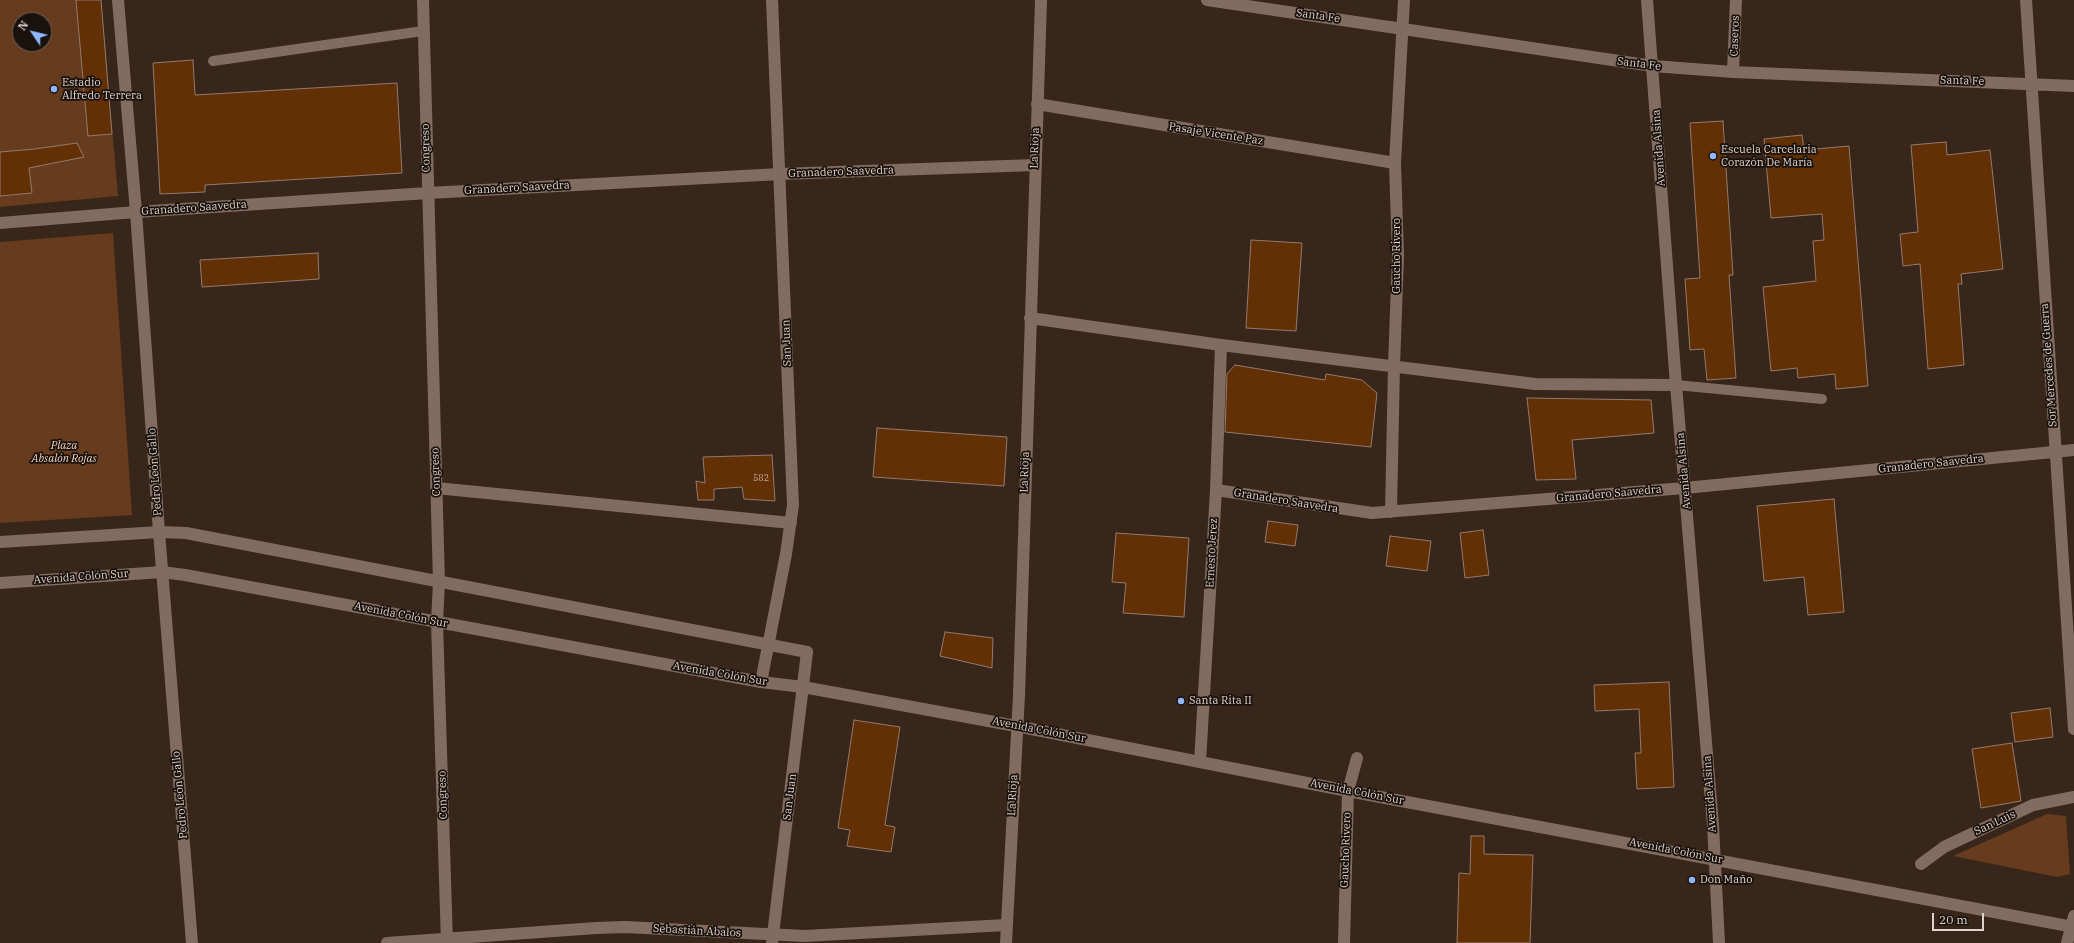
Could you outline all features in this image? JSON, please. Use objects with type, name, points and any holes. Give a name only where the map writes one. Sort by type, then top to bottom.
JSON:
[{"type":"street","name":"Pedro León Gallo","points":[[118,0],[136,212],[162,572],[192,943]]},
{"type":"street","name":"Congreso","points":[[423,0],[439,582],[437,622],[447,940]]},
{"type":"street","name":"San Juan","points":[[761,682],[791,523],[793,505],[772,0]]},
{"type":"street","name":"La Rioja","points":[[1006,943],[1016,726],[1019,695],[1041,0]]},
{"type":"street","name":"Santa Fe","points":[[1207,0],[1653,66],[1733,72],[2074,86]]},
{"type":"street","name":"Gaucho Rivero","points":[[1391,512],[1398,256],[1395,164],[1404,29],[1404,0]]},
{"type":"street","name":"Avenida Alsina","points":[[1647,0],[1676,385],[1715,858],[1719,943]]},
{"type":"street","name":"Caseros","points":[[1733,72],[1736,0]]},
{"type":"street","name":"Sor Mercedes de Guerra","points":[[2026,0],[2074,729]]},
{"type":"street","name":"Pasaje Vicente Paz","points":[[1037,104],[1395,164]]},
{"type":"street","name":"Granadero Saavedra","points":[[0,223],[136,212],[428,193],[780,174],[1035,165]]},
{"type":"street","points":[[1030,318],[1221,345],[1535,384],[1676,385]]},
{"type":"street","name":"Ernesto Jerez","points":[[1200,762],[1216,490],[1221,345]]},
{"type":"street","name":"Granadero Saavedra","points":[[1216,490],[1372,513],[1685,488],[2074,450]]},
{"type":"street","points":[[436,488],[791,523]]},
{"type":"street","points":[[0,542],[159,532],[186,533],[767,644]]},
{"type":"street","name":"Avenida Colón Sur","points":[[0,583],[162,572],[761,682],[803,687],[1016,726],[1348,790],[2073,923]]},
{"type":"street","name":"San Juan","points":[[767,644],[807,652],[773,939]]},
{"type":"street","name":"Gaucho Rivero","points":[[1344,943],[1348,790],[1357,758]]},
{"type":"street","name":"San Luis","points":[[1922,864],[1944,847],[2033,805],[2074,796]]},
{"type":"street","points":[[2067,943],[2073,923]]},
{"type":"street","name":"Sebastián Abalos","points":[[387,943],[625,927],[773,939],[805,936],[1006,926]]},
{"type":"lane","points":[[213,62],[424,31]]},
{"type":"lane","points":[[1676,385],[1822,399]]},
{"type":"green space","name":"Estadio Alfredo Terrera","points":[[0,0],[101,0],[118,196],[0,207]]},
{"type":"green space","name":"Plaza Absalón Rojas","points":[[113,233],[132,515],[0,523],[0,242]]},
{"type":"green space","points":[[2047,814],[2066,816],[2070,874],[2057,877],[1953,856]]},
{"type":"building","points":[[76,0],[101,0],[112,134],[88,136]]},
{"type":"building","points":[[193,60],[195,95],[397,83],[402,173],[205,185],[205,192],[160,194],[153,63]]},
{"type":"building","points":[[1723,121],[1733,275],[1729,275],[1736,378],[1707,380],[1704,349],[1690,350],[1685,279],[1700,278],[1690,123]]},
{"type":"building","points":[[1802,135],[1804,150],[1849,146],[1868,386],[1836,389],[1835,374],[1798,378],[1797,368],[1771,371],[1763,287],[1816,281],[1813,241],[1824,240],[1822,214],[1771,218],[1764,139]]},
{"type":"building","points":[[1946,142],[1947,155],[1990,150],[2003,269],[1961,274],[1962,284],[1958,284],[1964,365],[1928,369],[1920,264],[1903,266],[1900,234],[1918,232],[1911,145]]},
{"type":"building","points":[[77,143],[84,157],[29,168],[32,193],[0,196],[0,152]]},
{"type":"building","points":[[1251,240],[1302,243],[1296,331],[1246,328]]},
{"type":"building","points":[[318,253],[319,279],[202,287],[200,260]]},
{"type":"building","points":[[1235,365],[1325,380],[1326,374],[1362,380],[1377,393],[1371,447],[1225,432],[1227,374]]},
{"type":"building","points":[[1527,398],[1651,400],[1654,433],[1572,440],[1576,479],[1536,480]]},
{"type":"building","points":[[877,428],[1007,437],[1004,486],[873,477]]},
{"type":"building","points":[[772,455],[775,501],[744,499],[742,487],[714,489],[714,500],[698,500],[696,481],[705,483],[703,457]]},
{"type":"building","points":[[1834,499],[1844,612],[1808,615],[1804,577],[1764,581],[1757,506]]},
{"type":"building","points":[[1268,521],[1298,525],[1295,546],[1265,542]]},
{"type":"building","points":[[1483,530],[1489,575],[1465,578],[1460,533]]},
{"type":"building","points":[[1116,533],[1189,538],[1184,617],[1123,613],[1126,583],[1112,582]]},
{"type":"building","points":[[1390,536],[1431,541],[1427,571],[1386,566]]},
{"type":"building","points":[[945,632],[993,638],[992,668],[940,656]]},
{"type":"building","points":[[1669,682],[1674,787],[1637,789],[1635,753],[1641,753],[1639,709],[1595,711],[1594,685]]},
{"type":"building","points":[[2050,708],[2053,737],[2015,742],[2011,713]]},
{"type":"building","points":[[854,720],[900,727],[885,825],[895,827],[891,852],[847,846],[850,830],[838,828]]},
{"type":"building","points":[[2012,743],[2021,801],[1981,808],[1972,749]]},
{"type":"building","points":[[1471,836],[1484,836],[1484,854],[1533,855],[1530,943],[1457,943],[1459,873],[1470,874]]},
{"type":"place","name":"Estadio Alfredo Terrera","points":[[54,89]]},
{"type":"place","name":"Escuela Carcelaria Corazón De María","points":[[1713,156]]},
{"type":"place","name":"Santa Rita II","points":[[1181,701]]},
{"type":"place","name":"Don Maño","points":[[1692,880]]}]
